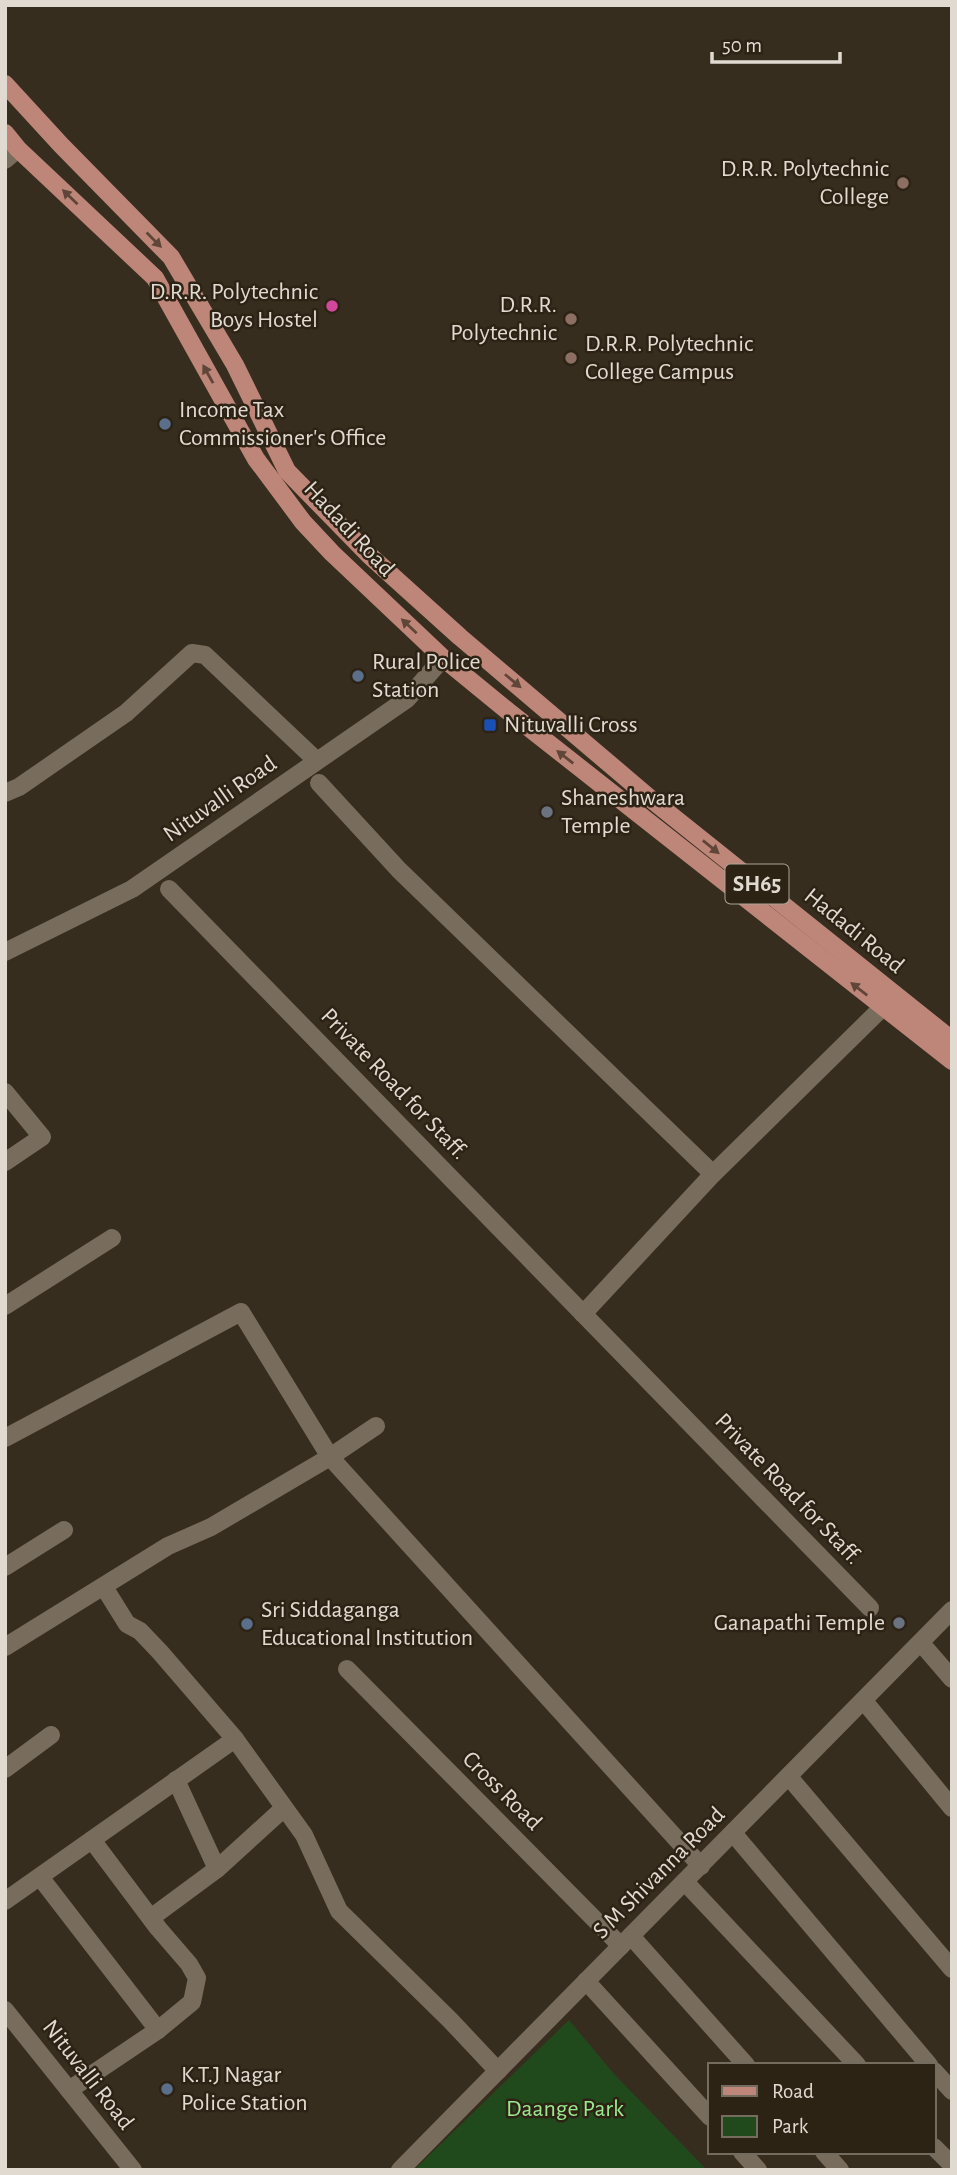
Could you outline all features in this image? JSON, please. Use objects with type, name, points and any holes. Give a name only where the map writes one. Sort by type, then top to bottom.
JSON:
[{"type":"main road","name":"Hadadi Road","points":[[5,84],[172,257],[235,365],[287,471],[369,555],[460,637],[889,1001]]},
{"type":"main road","name":"Hadadi Road","points":[[5,133],[12,154],[155,278],[256,459],[303,522],[332,553],[443,659],[536,734],[889,1001],[952,1040]]},
{"type":"main road","points":[[889,1001],[952,1061]]},
{"type":"street","points":[[5,793],[19,787],[127,713],[192,653],[205,654],[316,761]]},
{"type":"street","name":"Nituvalli Road","points":[[5,952],[132,889],[407,699],[443,659]]},
{"type":"street","points":[[319,783],[399,870],[713,1174]]},
{"type":"street","name":"Private Road for Staff.","points":[[169,889],[870,1608]]},
{"type":"street","points":[[583,1314],[713,1174],[889,1001]]},
{"type":"street","points":[[5,1092],[42,1137],[5,1162]]},
{"type":"street","points":[[5,1306],[112,1238]]},
{"type":"street","points":[[5,1438],[241,1312],[330,1457],[701,1866]]},
{"type":"street","points":[[5,1647],[168,1546],[211,1527],[330,1457],[376,1426]]},
{"type":"street","points":[[5,1567],[64,1531]]},
{"type":"street","points":[[104,1587],[127,1624],[140,1631],[160,1652],[235,1739],[304,1835],[339,1911],[498,2071]]},
{"type":"street","name":"S M Shivanna Road","points":[[400,2170],[952,1611]]},
{"type":"street","points":[[921,1643],[952,1679]]},
{"type":"street","name":"Cross Road","points":[[347,1669],[626,1941],[744,2063]]},
{"type":"street","points":[[864,1701],[952,1808]]},
{"type":"street","points":[[5,1769],[51,1735]]},
{"type":"street","points":[[5,1901],[235,1739]]},
{"type":"street","points":[[789,1777],[952,1969]]},
{"type":"street","points":[[176,1780],[217,1869]]},
{"type":"street","points":[[152,1917],[217,1869],[284,1808]]},
{"type":"street","points":[[733,1833],[927,2063]]},
{"type":"street","points":[[69,2090],[158,2030],[192,2002],[197,1979],[92,1840]]},
{"type":"street","points":[[40,1877],[158,2030]]},
{"type":"street","points":[[685,1882],[855,2063]]},
{"type":"street","points":[[586,1981],[708,2116]]},
{"type":"street","name":"Nituvalli Road","points":[[5,2010],[132,2170]]},
{"type":"street","points":[[936,2073],[952,2091]]},
{"type":"street","points":[[936,2149],[952,2165]]},
{"type":"street","points":[[744,2154],[758,2170]]},
{"type":"street","points":[[826,2154],[840,2170]]},
{"type":"green space","name":"Daange Park","points":[[569,2020],[614,2074],[707,2170],[414,2170]]},
{"type":"place","name":"D.R.R. Polytechnic College","points":[[903,183]]},
{"type":"place","name":"D.R.R. Polytechnic Boys Hostel","points":[[332,306]]},
{"type":"place","name":"D.R.R. Polytechnic","points":[[571,319]]},
{"type":"place","name":"D.R.R. Polytechnic College Campus","points":[[571,358]]},
{"type":"place","name":"Income Tax Commissioner's Office","points":[[165,424]]},
{"type":"place","name":"Rural Police Station","points":[[358,676]]},
{"type":"place","name":"Nituvalli Cross","points":[[490,725]]},
{"type":"place","name":"Shaneshwara Temple","points":[[547,812]]},
{"type":"place","name":"Ganapathi Temple","points":[[899,1623]]},
{"type":"place","name":"Sri Siddaganga Educational Institution","points":[[247,1624]]},
{"type":"place","name":"K.T.J Nagar Police Station","points":[[167,2089]]}]
